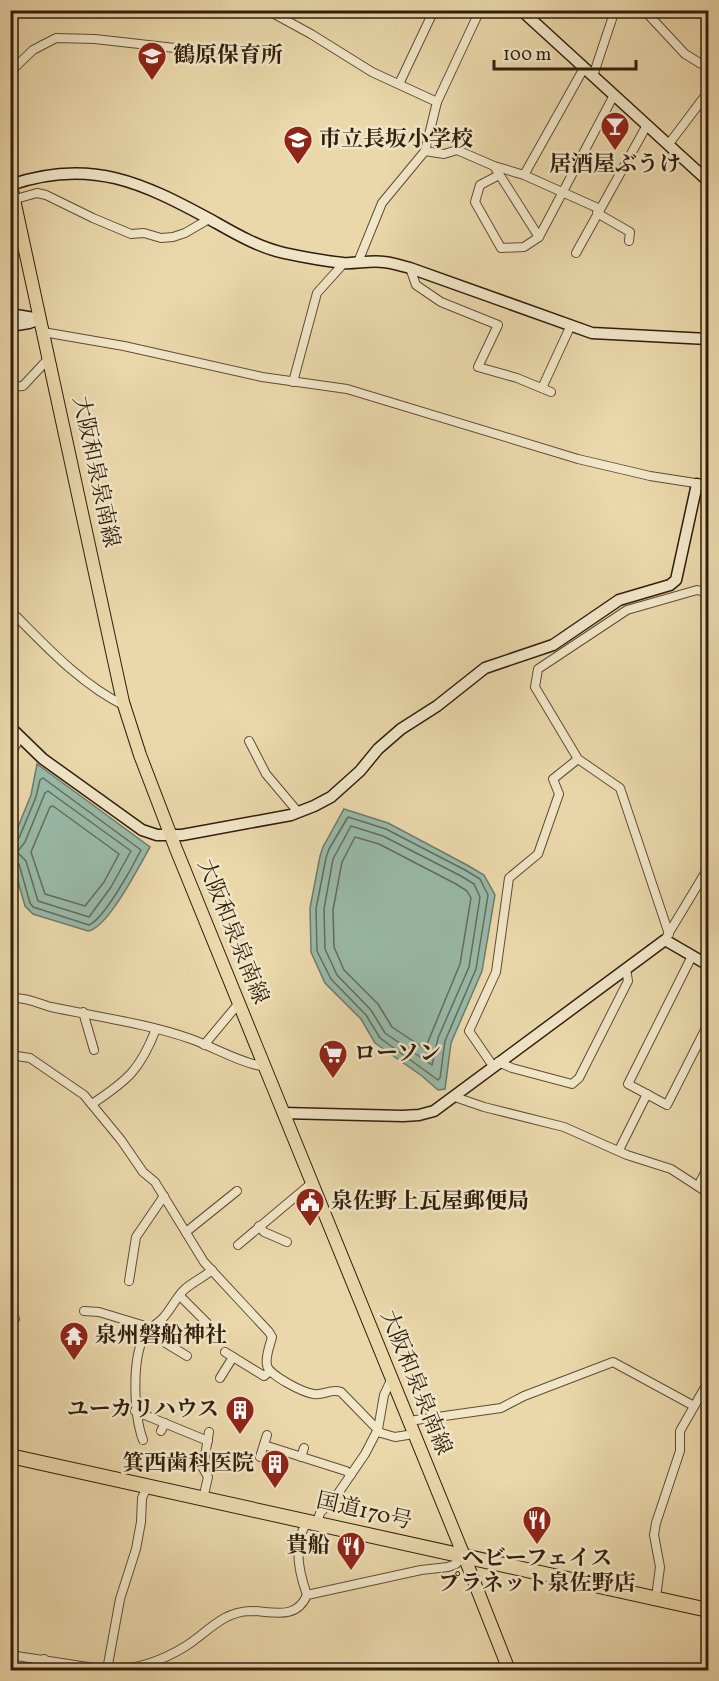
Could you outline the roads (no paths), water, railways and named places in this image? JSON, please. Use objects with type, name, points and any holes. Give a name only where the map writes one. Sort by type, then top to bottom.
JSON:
[{"type":"highway","name":"国道170号","points":[[10,1456],[708,1610]]},
{"type":"main road","name":"大阪和泉泉南線","points":[[11,183],[125,706],[140,755],[170,835],[509,1671]]},
{"type":"street","points":[[267,10],[372,72],[437,102]]},
{"type":"street","points":[[399,84],[434,10]]},
{"type":"street","points":[[358,262],[382,203],[425,151],[437,102],[480,10]]},
{"type":"street","points":[[521,10],[708,181]]},
{"type":"street","points":[[593,76],[615,10]]},
{"type":"street","points":[[644,10],[685,54],[708,68]]},
{"type":"street","points":[[10,72],[33,50],[56,38],[95,39],[228,54]]},
{"type":"street","points":[[524,175],[584,68]]},
{"type":"street","points":[[669,145],[708,92]]},
{"type":"street","points":[[499,175],[480,185],[475,202],[501,248],[524,248],[538,237],[615,95]]},
{"type":"street","points":[[576,253],[647,125]]},
{"type":"street","points":[[425,151],[444,154],[457,150],[563,191],[630,232],[629,241]]},
{"type":"street","points":[[494,166],[538,237]]},
{"type":"street","points":[[11,183],[57,173],[89,173],[130,181],[165,195],[254,243],[284,253],[344,263],[382,261],[410,268],[592,333],[708,339]]},
{"type":"street","points":[[13,200],[38,193],[46,195],[131,234],[144,233],[161,238],[185,233],[209,219]]},
{"type":"street","points":[[293,381],[317,292],[344,263]]},
{"type":"street","points":[[410,268],[416,285],[441,302],[498,325],[477,367],[517,378],[551,392]]},
{"type":"street","points":[[10,314],[41,325]]},
{"type":"street","points":[[10,326],[29,323],[41,325],[262,377],[347,390],[578,459],[650,476],[703,484],[676,580],[670,585],[619,600],[553,645],[485,668],[445,700],[393,736],[378,749],[360,771],[331,797],[298,812],[193,833],[157,835],[142,830],[44,759],[10,727]]},
{"type":"street","points":[[542,388],[571,325]]},
{"type":"street","points":[[10,387],[22,386],[49,358]]},
{"type":"street","points":[[708,592],[697,590],[627,610],[538,669],[535,687],[578,759],[621,788],[667,937],[708,965]]},
{"type":"street","points":[[10,610],[57,657],[103,695],[125,706]]},
{"type":"street","points":[[10,756],[20,737]]},
{"type":"street","points":[[249,741],[266,774],[298,812]]},
{"type":"street","points":[[578,759],[553,779],[559,794],[538,854],[509,878],[496,972],[469,1031],[496,1064],[572,1084],[579,1078],[628,981],[626,969]]},
{"type":"street","points":[[284,1113],[418,1115],[434,1111],[667,937],[708,868]]},
{"type":"street","points":[[692,956],[628,1084],[667,1105],[708,1024]]},
{"type":"street","points":[[10,998],[27,999],[156,1029],[265,1067]]},
{"type":"street","points":[[204,1045],[239,1004]]},
{"type":"street","points":[[83,1012],[94,1050]]},
{"type":"street","points":[[92,1104],[130,1075],[140,1064],[156,1029]]},
{"type":"street","points":[[10,1055],[30,1058],[70,1084],[92,1104],[143,1172],[155,1182],[204,1262],[269,1332],[272,1337],[266,1365],[269,1372],[315,1395],[336,1390],[341,1392],[381,1433],[394,1437],[414,1434]]},
{"type":"street","points":[[619,1150],[647,1094]]},
{"type":"street","points":[[456,1096],[484,1107],[564,1127],[671,1169],[708,1193]]},
{"type":"street","points":[[698,1186],[708,1167]]},
{"type":"street","points":[[238,1245],[312,1184]]},
{"type":"street","points":[[186,1232],[237,1191]]},
{"type":"street","points":[[129,1281],[136,1237],[164,1196]]},
{"type":"street","points":[[259,1226],[264,1232],[287,1242]]},
{"type":"street","points":[[143,1440],[135,1411],[138,1359],[143,1340],[148,1331],[163,1317],[185,1289],[212,1270]]},
{"type":"street","points":[[180,1296],[207,1323]]},
{"type":"street","points":[[84,1311],[99,1312],[142,1325],[187,1356]]},
{"type":"street","points":[[225,1352],[264,1376],[269,1372]]},
{"type":"street","points":[[220,1378],[233,1357]]},
{"type":"street","points":[[408,1421],[501,1408],[524,1396],[613,1362],[694,1406]]},
{"type":"street","points":[[10,1655],[106,1670],[122,1670],[152,1663],[186,1646],[222,1618],[251,1611],[285,1614],[295,1610],[304,1602],[307,1595],[300,1575],[300,1538],[339,1492],[378,1430],[384,1395],[391,1380]]},
{"type":"street","points":[[656,1597],[660,1567],[654,1535],[656,1523],[680,1451],[680,1431],[708,1382]]},
{"type":"street","points":[[135,1411],[209,1436],[203,1468],[208,1477],[203,1499]]},
{"type":"street","points":[[161,1431],[165,1423]]},
{"type":"street","points":[[260,1457],[267,1435]]},
{"type":"street","points":[[264,1445],[351,1475]]},
{"type":"street","points":[[301,1457],[304,1448]]},
{"type":"street","points":[[106,1670],[120,1599],[136,1550],[142,1498],[147,1487]]},
{"type":"street","points":[[307,1595],[421,1570],[448,1567],[456,1564],[464,1556]]},
{"type":"street","points":[[42,1671],[44,1659]]},
{"type":"water","points":[[37,764],[150,847],[114,908],[96,927],[88,931],[33,914],[25,906],[13,864],[11,844],[31,795]]},
{"type":"water","points":[[344,809],[388,823],[467,865],[484,875],[495,895],[482,971],[451,1043],[445,1089],[438,1090],[375,1043],[361,1019],[325,983],[311,952],[310,908],[320,856]]},
{"type":"place","name":"鶴原保育所","points":[[152,82]]},
{"type":"place","name":"居酒屋ぶうけ","points":[[615,152]]},
{"type":"place","name":"市立長坂小学校","points":[[298,166]]},
{"type":"place","name":"ローソン","points":[[333,1080]]},
{"type":"place","name":"泉佐野上瓦屋郵便局","points":[[310,1228]]},
{"type":"place","name":"泉州磐船神社","points":[[74,1362]]},
{"type":"place","name":"ユーカリハウス","points":[[240,1436]]},
{"type":"place","name":"箕西歯科医院","points":[[275,1490]]},
{"type":"place","name":"ヘビーフェイス プラネット泉佐野店","points":[[537,1546]]},
{"type":"place","name":"貴船","points":[[351,1572]]}]
